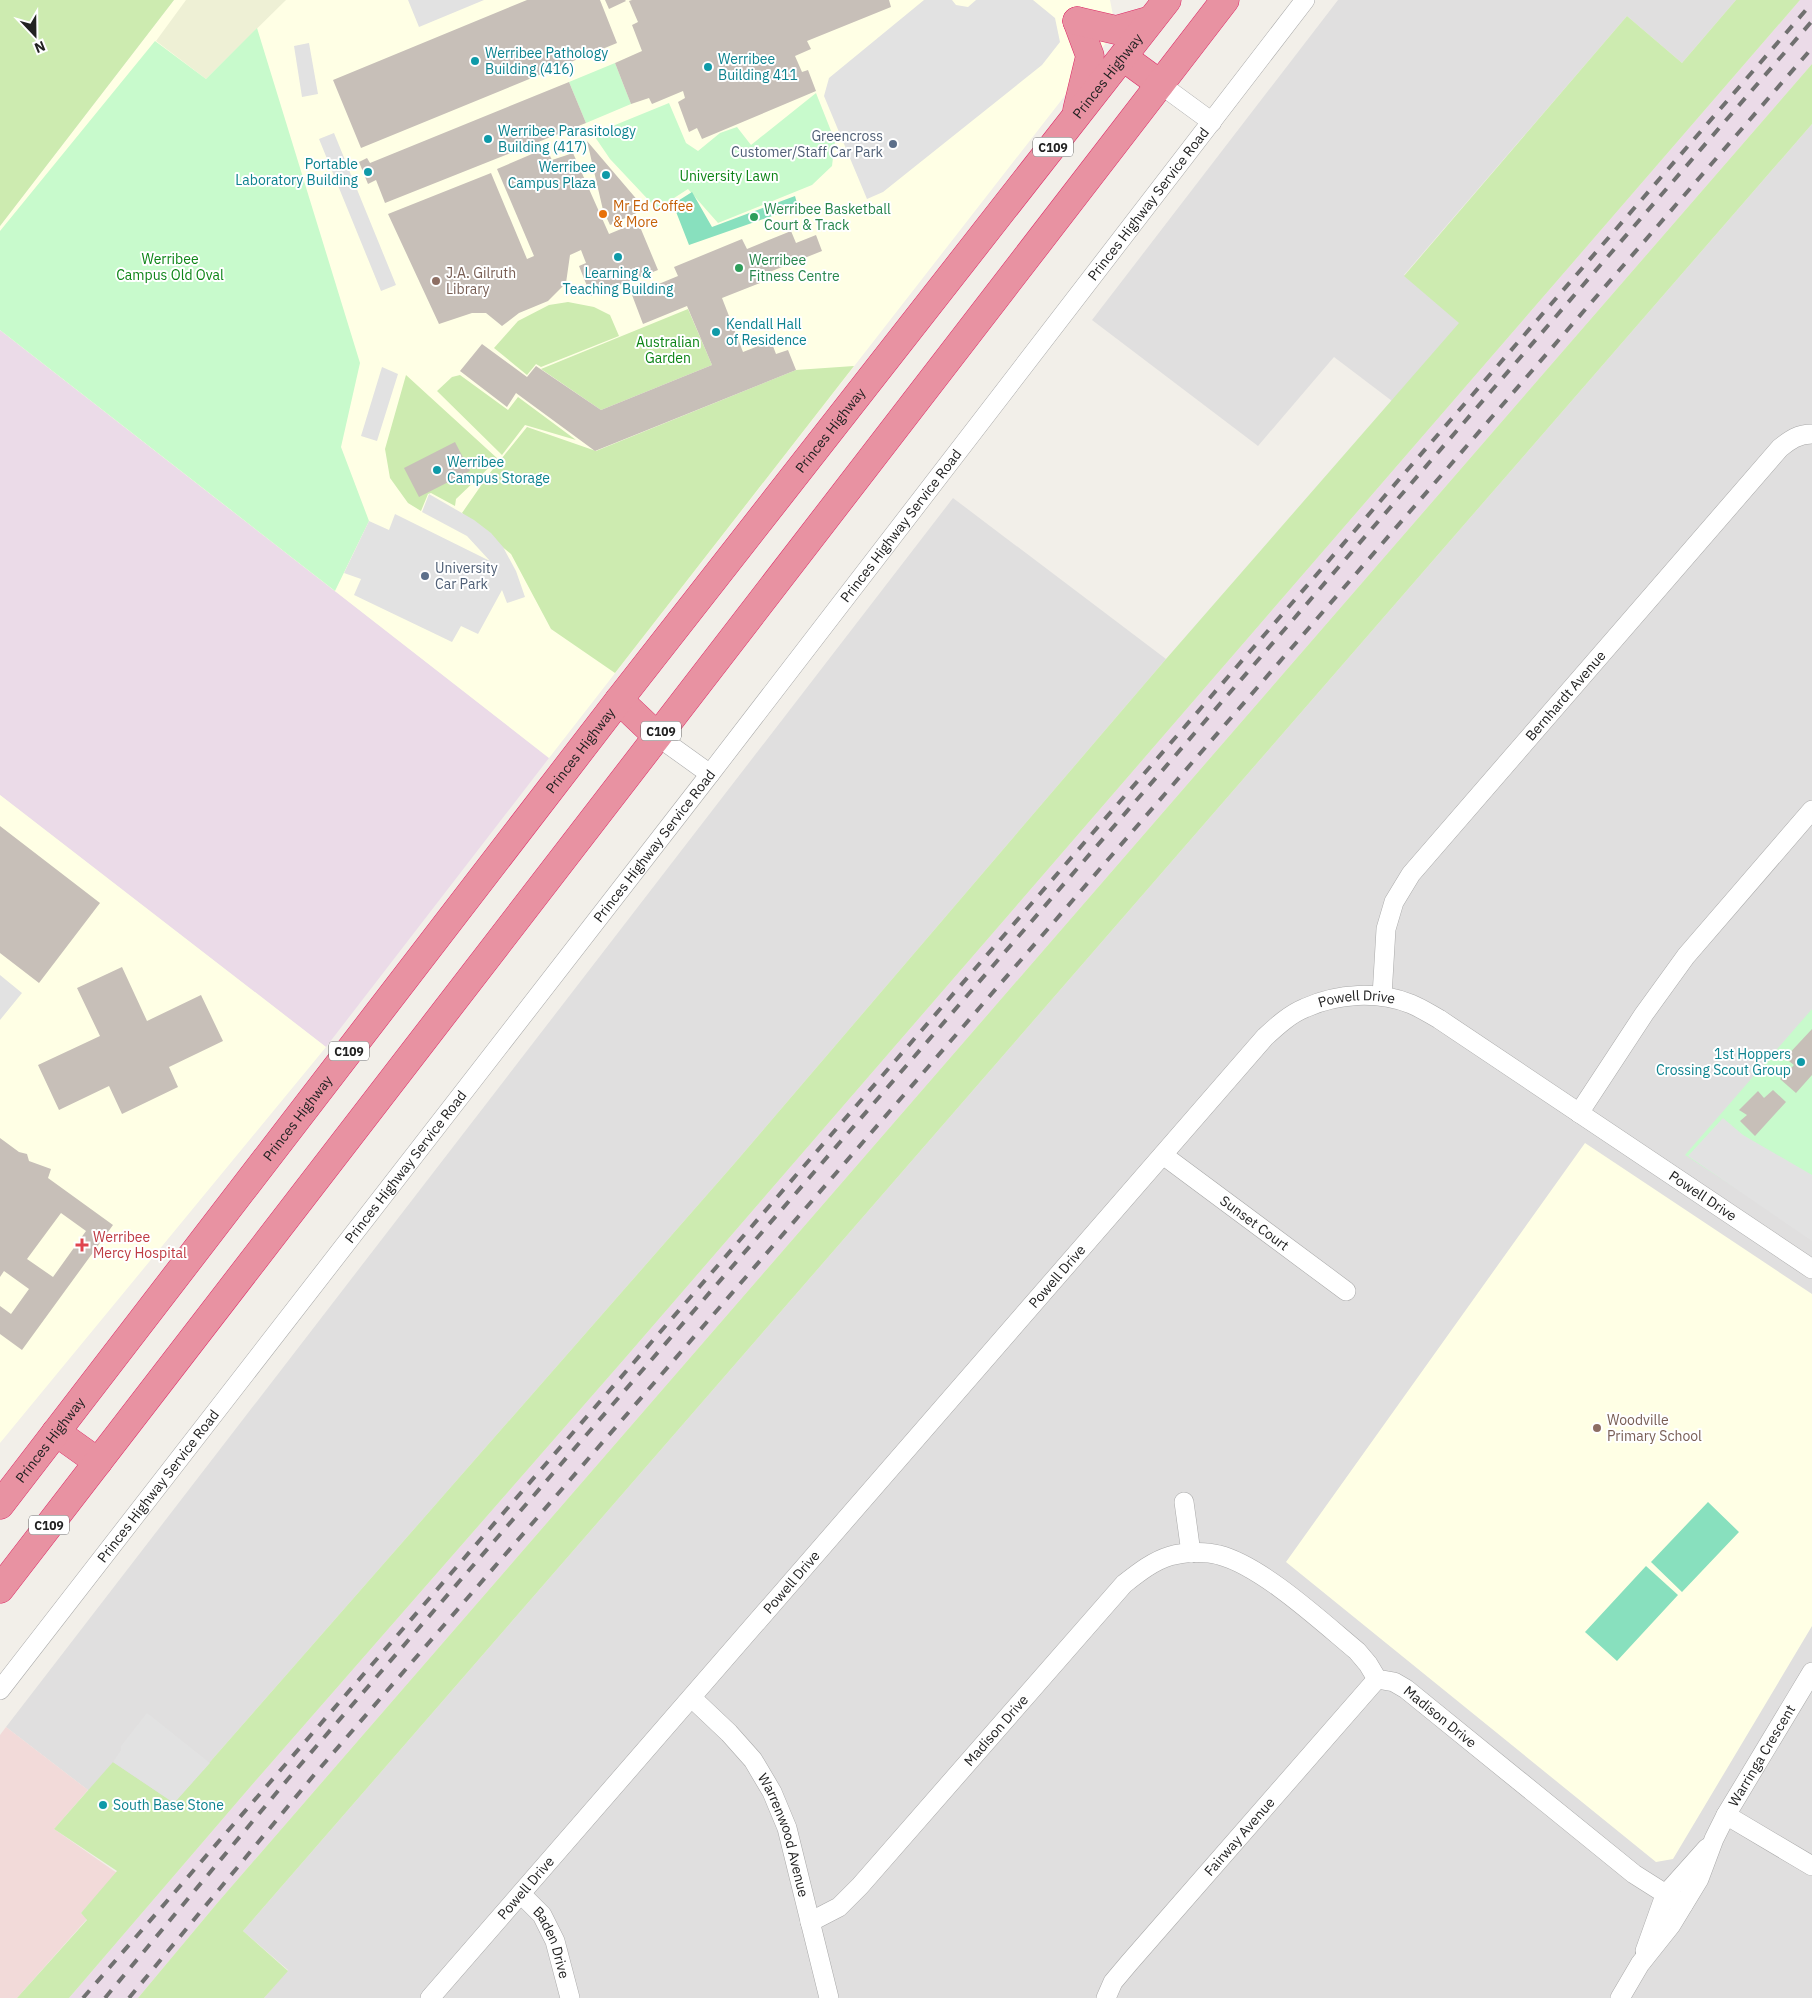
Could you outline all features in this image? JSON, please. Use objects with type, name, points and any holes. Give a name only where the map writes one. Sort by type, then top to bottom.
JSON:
[{"type":"highway","name":"C109","points":[[0,1589],[1225,0]]},
{"type":"highway","points":[[1075,119],[1090,56],[1077,21],[1116,30],[1159,10]]},
{"type":"highway","name":"Princes Highway","points":[[0,1505],[619,700],[1159,10]]},
{"type":"highway","points":[[1123,57],[1160,84]]},
{"type":"highway","points":[[619,700],[657,736]]},
{"type":"highway","points":[[56,1432],[98,1462]]},
{"type":"street","name":"Princes Highway Service Road","points":[[1,1686],[710,774],[1305,0]]},
{"type":"street","points":[[1160,84],[1212,122]]},
{"type":"street","name":"Bernhardt Avenue","points":[[1382,996],[1386,929],[1394,902],[1411,874],[1780,448],[1793,438],[1804,434],[1812,434]]},
{"type":"street","points":[[657,736],[710,774]]},
{"type":"street","points":[[1579,1113],[1644,1014],[1686,956],[1812,810]]},
{"type":"street","name":"Powell Drive","points":[[430,1998],[1265,1037],[1283,1020],[1305,1008],[1330,999],[1358,996],[1382,996],[1412,1004],[1439,1019],[1812,1269]]},
{"type":"street","name":"Sunset Court","points":[[1163,1154],[1346,1291]]},
{"type":"street","points":[[1184,1502],[1191,1553]]},
{"type":"street","name":"Madison Drive","points":[[810,1922],[839,1907],[860,1886],[1124,1584],[1154,1563],[1170,1556],[1191,1553],[1218,1554],[1240,1562],[1271,1582],[1357,1651],[1377,1679],[1394,1682],[1406,1689],[1634,1874],[1683,1905]]},
{"type":"street","name":"Warringa Crescent","points":[[1620,1998],[1640,1964],[1671,1925],[1683,1905],[1703,1871],[1714,1839],[1726,1815],[1812,1672]]},
{"type":"street","name":"Fairway Avenue","points":[[1106,1998],[1113,1982],[1128,1963],[1377,1679]]},
{"type":"street","name":"Warrenwood Avenue","points":[[692,1698],[729,1733],[753,1760],[772,1792],[787,1828],[829,1998]]},
{"type":"street","points":[[1726,1815],[1812,1866]]},
{"type":"street","name":"Warringa Crescent","points":[[1640,1964],[1665,1895],[1714,1839]]},
{"type":"street","name":"Baden Drive","points":[[520,1894],[542,1915],[555,1941],[570,1998]]},
{"type":"shaded area","points":[[174,0],[1110,0],[1116,30],[549,758],[0,330],[0,226]]},
{"type":"shaded area","points":[[186,0],[286,0],[206,79],[156,41]]},
{"type":"shaded area","points":[[408,0],[484,0],[419,27]]},
{"type":"shaded area","name":"Greencross Customer/Staff Car Park","points":[[924,0],[952,0],[956,5],[968,7],[976,0],[1033,0],[1055,18],[1060,42],[1042,65],[883,192],[867,199],[824,96],[829,78]]},
{"type":"shaded area","points":[[1338,0],[1736,0],[1682,63],[1627,16],[1404,275],[1460,323],[1392,401],[1334,357],[1258,446],[1092,320]]},
{"type":"shaded area","points":[[1800,0],[1812,0],[1812,64],[219,1901],[138,1998],[69,1998],[251,1786],[626,1357]]},
{"type":"shaded area","points":[[309,43],[318,94],[302,97],[294,46]]},
{"type":"shaded area","points":[[1812,124],[1812,1998],[264,1998],[288,1970],[243,1931]]},
{"type":"shaded area","points":[[334,133],[396,285],[381,291],[319,139]]},
{"type":"shaded area","points":[[0,330],[549,758],[326,1047],[0,795]]},
{"type":"shaded area","points":[[382,367],[398,374],[377,441],[361,436]]},
{"type":"shaded area","name":"University Car Park","points":[[429,494],[474,520],[491,533],[503,547],[516,571],[525,597],[507,603],[502,590],[478,634],[461,626],[452,642],[354,595],[361,579],[344,573],[369,521],[389,530],[395,514],[490,561],[467,536],[422,512]]},
{"type":"shaded area","points":[[953,498],[1166,659],[734,1164],[174,1803],[88,1790],[6,1727]]},
{"type":"shaded area","name":"Werribee Mercy Hospital","points":[[0,795],[326,1047],[0,1443]]},
{"type":"shaded area","points":[[0,975],[22,993],[0,1020]]},
{"type":"shaded area","points":[[1723,1118],[1743,1135],[1812,1175],[1812,1241],[1688,1156]]},
{"type":"shaded area","name":"Woodville Primary School","points":[[1585,1143],[1812,1294],[1812,1626],[1673,1859],[1656,1862],[1286,1562]]},
{"type":"shaded area","points":[[147,1713],[210,1763],[174,1803],[113,1762],[121,1750],[121,1746]]},
{"type":"shaded area","points":[[6,1727],[88,1790],[54,1829],[117,1873],[81,1913],[87,1919],[17,1998],[0,1998],[0,1735]]},
{"type":"green space","points":[[0,0],[174,0],[0,226]]},
{"type":"green space","points":[[1736,0],[1800,0],[69,1998],[17,1998],[87,1920],[81,1913],[117,1871],[54,1829],[113,1762],[174,1803],[734,1164],[1166,659],[1459,323],[1404,276],[1627,16],[1682,63]]},
{"type":"green space","name":"Werribee Campus Old Oval","points":[[257,28],[360,363],[341,447],[369,521],[335,591],[0,330],[0,231],[155,41],[206,79]]},
{"type":"green space","points":[[615,63],[631,104],[586,123],[569,82]]},
{"type":"green space","points":[[1812,64],[1812,124],[243,1931],[288,1971],[264,1998],[138,1998],[219,1901]]},
{"type":"green space","name":"University Lawn","points":[[816,93],[835,141],[832,166],[812,185],[718,223],[688,189],[657,209],[610,159],[593,134],[669,103],[686,143],[698,151],[720,133],[737,127],[751,145]]},
{"type":"green space","name":"Werribee Basketball Court & Track","points":[[692,192],[712,227],[795,196],[798,207],[689,245],[673,204]]},
{"type":"green space","points":[[568,302],[594,307],[610,315],[619,336],[541,367],[536,364],[527,375],[494,348],[518,321],[549,305]]},
{"type":"green space","name":"Australian Garden","points":[[688,309],[712,365],[601,410],[541,369]]},
{"type":"green space","points":[[854,366],[615,673],[551,629],[511,554],[462,513],[489,474],[527,427],[596,451],[796,370]]},
{"type":"green space","points":[[406,375],[498,459],[456,499],[455,506],[431,493],[428,494],[421,511],[408,503],[390,478],[385,449]]},
{"type":"green space","points":[[460,375],[508,410],[518,397],[576,440],[525,425],[502,455],[437,391],[452,377]]},
{"type":"green space","points":[[1812,1009],[1812,1238],[1685,1155]]},
{"type":"green space","points":[[1708,1502],[1739,1532],[1682,1592],[1651,1562]]},
{"type":"green space","points":[[1646,1566],[1678,1595],[1617,1661],[1585,1632]]},
{"type":"building","name":"Werribee Pathology Building (416)","points":[[527,0],[600,0],[617,43],[361,148],[333,80]]},
{"type":"building","points":[[605,0],[625,0],[626,1],[609,9]]},
{"type":"building","name":"Werribee Building 411","points":[[889,0],[891,7],[807,41],[811,49],[795,56],[802,72],[808,70],[816,91],[702,139],[697,128],[689,132],[678,102],[685,98],[683,91],[652,104],[649,98],[631,104],[615,63],[642,51],[632,25],[638,22],[629,1]]},
{"type":"building","name":"Werribee Parasitology Building (417)","points":[[569,82],[586,123],[385,203],[376,180],[368,184],[359,162],[367,158],[370,163]]},
{"type":"building","name":"Werribee Campus Plaza","points":[[587,141],[645,209],[610,225],[603,210]]},
{"type":"building","points":[[546,148],[552,160],[573,153],[609,234],[638,222],[658,270],[591,296],[579,266],[586,263],[581,250],[570,255],[566,283],[548,301],[519,313],[502,326],[486,313],[472,313],[439,324],[388,214],[491,173],[527,259],[534,256],[497,169]]},
{"type":"building","name":"Kendall Hall of Residence","points":[[791,231],[796,243],[816,235],[822,251],[757,277],[760,283],[722,298],[743,352],[771,341],[776,354],[788,350],[796,370],[595,451],[516,393],[507,407],[460,371],[482,344],[527,377],[536,366],[601,410],[712,365],[687,306],[643,324],[632,295],[678,276],[674,267],[742,239],[747,249]]},
{"type":"building","name":"Werribee Campus Storage","points":[[455,442],[470,471],[419,497],[404,468]]},
{"type":"building","points":[[0,826],[100,903],[39,983],[0,953]]},
{"type":"building","points":[[122,967],[147,1021],[201,995],[223,1041],[169,1067],[178,1087],[122,1114],[109,1086],[59,1110],[38,1065],[100,1036],[77,988]]},
{"type":"building","name":"1st Hoppers Crossing Scout Group","points":[[1812,1029],[1812,1075],[1796,1093],[1780,1079],[1794,1065],[1785,1058]]},
{"type":"building","points":[[1773,1090],[1786,1102],[1755,1136],[1740,1121],[1747,1115],[1739,1110],[1758,1091],[1764,1098]]},
{"type":"building","points":[[0,1138],[19,1152],[27,1154],[29,1161],[51,1169],[48,1178],[113,1225],[22,1350],[0,1334],[0,1306],[11,1314],[29,1289],[4,1271],[0,1277]],"holes":[[[61,1213],[86,1231],[53,1277],[27,1259]]]},
{"type":"railway","points":[[83,1998],[1812,3]]},
{"type":"railway","points":[[105,1998],[288,1779],[1812,21]]},
{"type":"railway","points":[[129,1998],[314,1775],[1812,48]]},
{"type":"place","name":"Werribee Pathology Building (416)","points":[[475,61]]},
{"type":"place","name":"Werribee Building 411","points":[[708,67]]},
{"type":"place","name":"Werribee Parasitology Building (417)","points":[[488,139]]},
{"type":"place","name":"Greencross Customer/Staff Car Park","points":[[893,144]]},
{"type":"place","name":"Portable Laboratory Building","points":[[368,172]]},
{"type":"place","name":"Werribee Campus Plaza","points":[[606,175]]},
{"type":"place","name":"Mr Ed Coffee & More","points":[[603,214]]},
{"type":"place","name":"Werribee Basketball Court & Track","points":[[754,217]]},
{"type":"place","name":"Learning & Teaching Building","points":[[618,257]]},
{"type":"place","name":"Werribee Fitness Centre","points":[[739,268]]},
{"type":"place","name":"J.A. Gilruth Library","points":[[436,281]]},
{"type":"place","name":"Kendall Hall of Residence","points":[[716,332]]},
{"type":"place","name":"Werribee Campus Storage","points":[[437,470]]},
{"type":"place","name":"University Car Park","points":[[425,576]]},
{"type":"place","name":"1st Hoppers Crossing Scout Group","points":[[1801,1062]]},
{"type":"place","name":"Werribee Mercy Hospital","points":[[82,1245]]},
{"type":"place","name":"Woodville Primary School","points":[[1597,1428]]},
{"type":"place","name":"South Base Stone","points":[[103,1805]]}]
